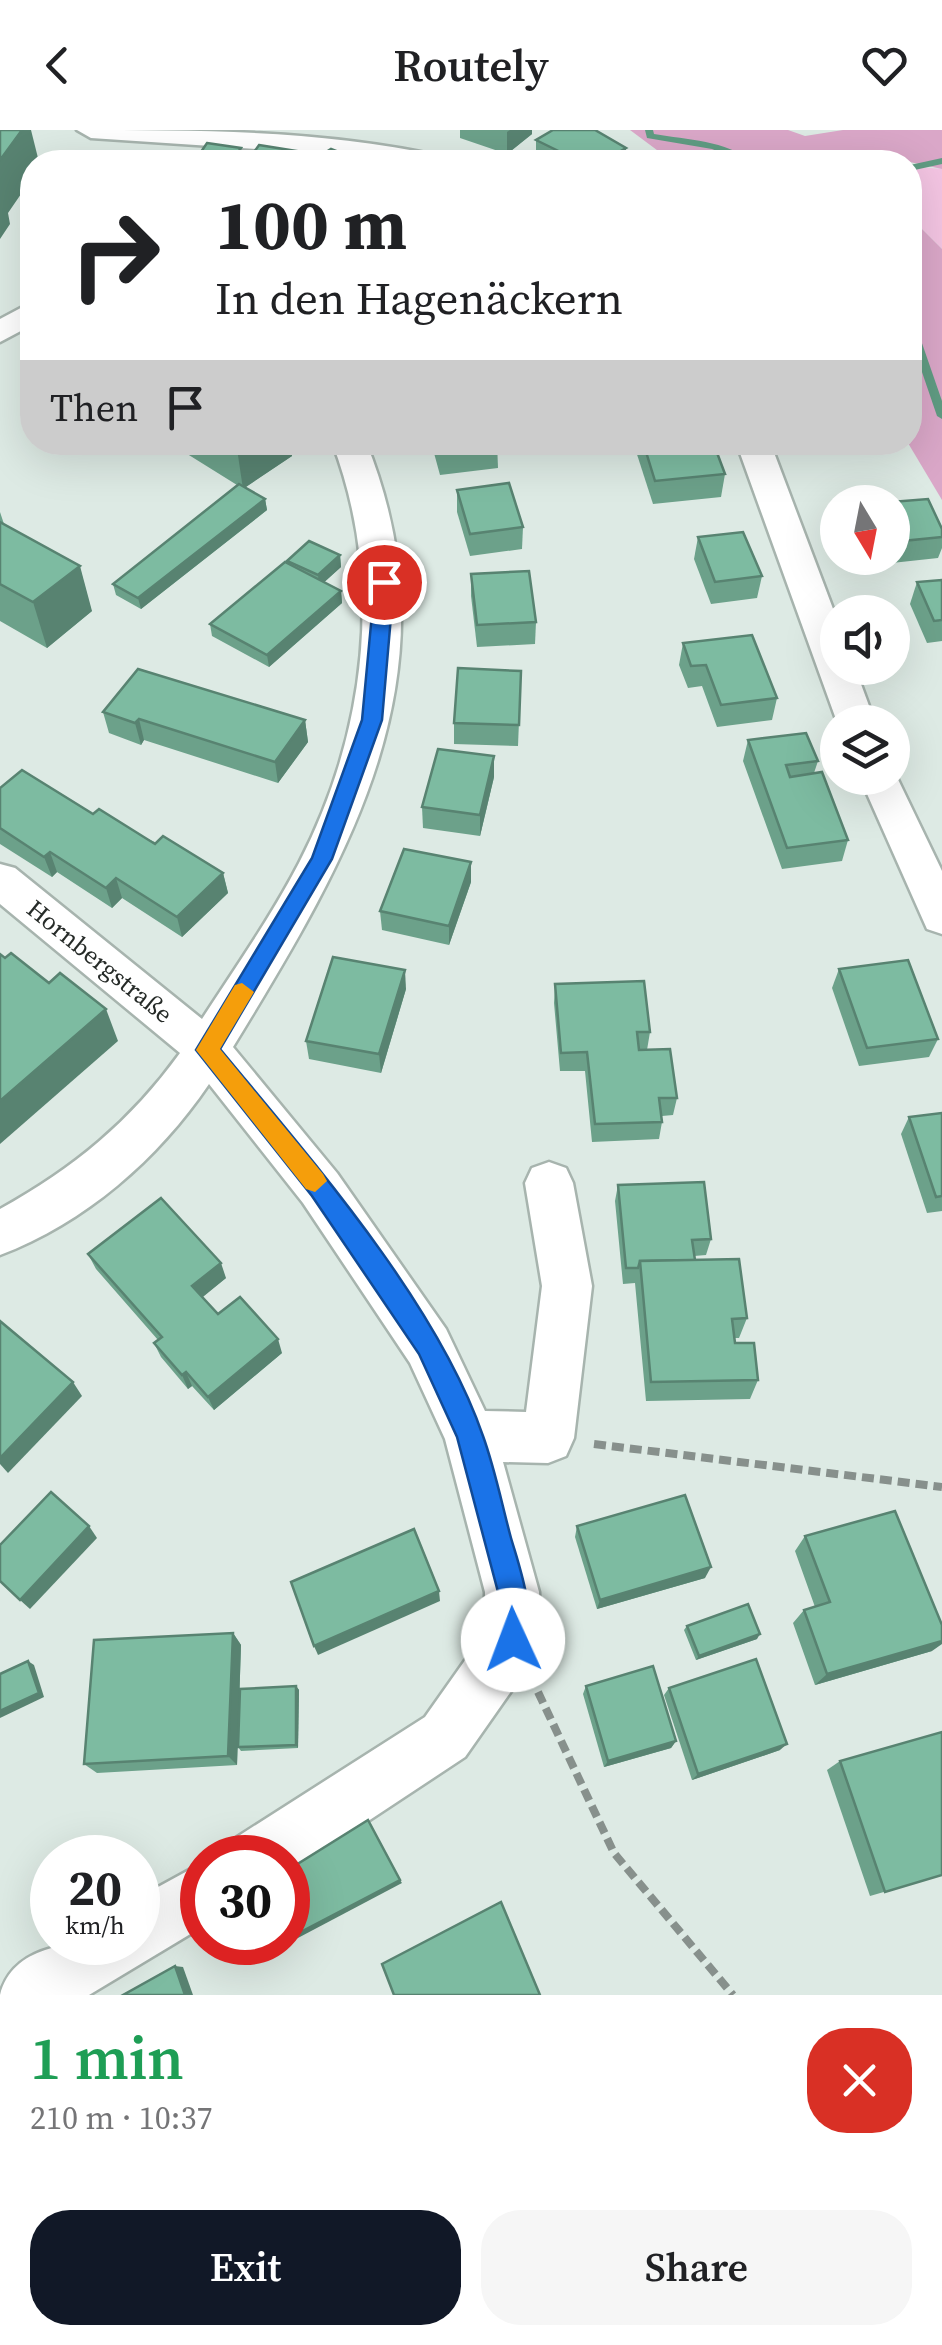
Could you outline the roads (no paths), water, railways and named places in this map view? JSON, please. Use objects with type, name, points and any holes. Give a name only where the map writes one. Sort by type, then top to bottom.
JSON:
[{"type":"street","points":[[91,130],[370,150]]},
{"type":"street","points":[[122,150],[130,133]]},
{"type":"street","points":[[0,1233],[54,1205],[138,1138],[208,1050],[322,859],[372,720],[384,582],[379,524],[354,455]]},
{"type":"street","points":[[758,455],[850,705]]},
{"type":"street","points":[[888,795],[942,917]]},
{"type":"street","name":"Hornbergstraße","points":[[0,880],[208,1050],[320,1188],[428,1346],[470,1436],[512,1592],[513,1640],[445,1737],[294,1835]]},
{"type":"street","points":[[470,1436],[548,1438],[567,1286],[549,1183]]},
{"type":"street","points":[[30,1995],[80,1965]]},
{"type":"waterway","points":[[649,130],[650,136],[725,150]]},
{"type":"waterway","points":[[922,165],[942,161]]},
{"type":"waterway","points":[[922,358],[942,416]]}]
